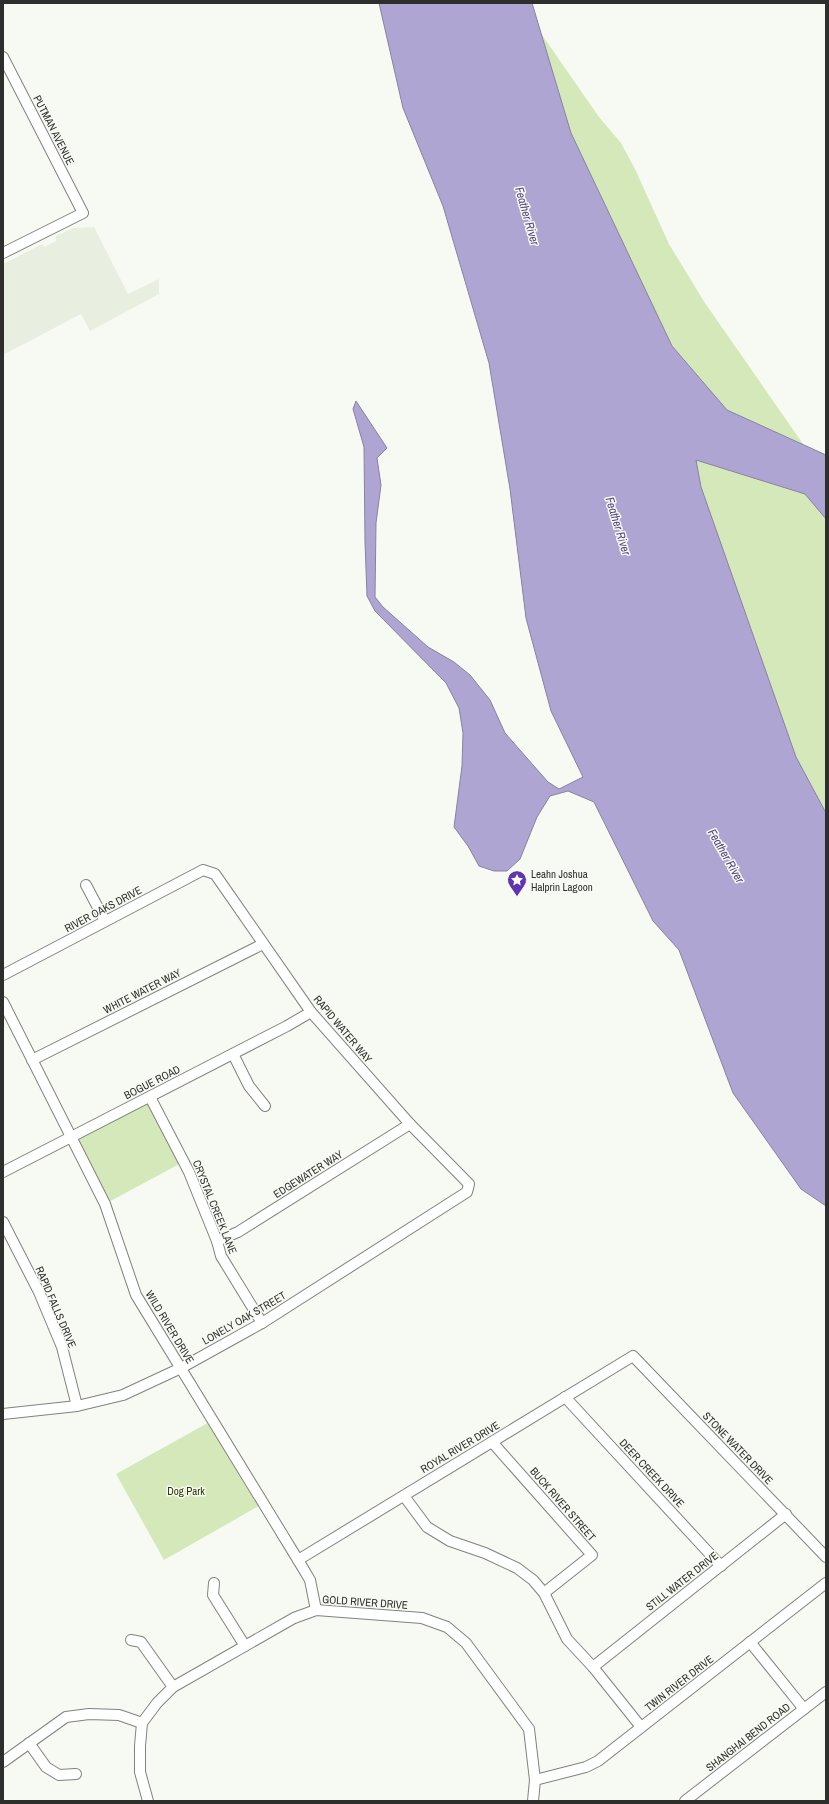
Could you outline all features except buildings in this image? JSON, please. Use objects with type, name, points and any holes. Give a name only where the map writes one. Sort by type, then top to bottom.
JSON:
[{"type":"street","name":"PUTMAN AVENUE","points":[[3,57],[83,213],[3,253]]},
{"type":"street","name":"RIVER OAKS DRIVE","points":[[3,975],[203,870],[215,874]]},
{"type":"street","name":"RAPID WATER WAY","points":[[215,874],[262,944],[311,1012],[410,1124],[469,1184]]},
{"type":"street","points":[[86,884],[105,921]]},
{"type":"street","name":"WHITE WATER WAY","points":[[32,1060],[262,944]]},
{"type":"street","name":"WILD RIVER DRIVE","points":[[3,1002],[105,1204],[136,1295],[310,1580],[316,1610]]},
{"type":"street","name":"BOGUE ROAD","points":[[3,1172],[288,1026],[311,1012]]},
{"type":"street","points":[[233,1054],[249,1086],[265,1106]]},
{"type":"street","name":"CRYSTAL CREEK LANE","points":[[150,1097],[189,1172],[217,1241],[221,1256],[262,1324]]},
{"type":"street","name":"EDGEWATER WAY","points":[[217,1241],[238,1232],[410,1124]]},
{"type":"street","name":"LONELY OAK STREET","points":[[3,1414],[76,1406],[123,1394],[181,1368],[262,1324],[467,1192],[469,1184]]},
{"type":"street","name":"RAPID FALLS DRIVE","points":[[3,1222],[39,1292],[62,1347],[76,1406]]},
{"type":"street","name":"ROYAL RIVER DRIVE","points":[[298,1560],[634,1356]]},
{"type":"street","name":"STONE WATER DRIVE","points":[[634,1356],[826,1557]]},
{"type":"street","name":"DEER CREEK DRIVE","points":[[565,1397],[721,1566]]},
{"type":"street","name":"BUCK RIVER STREET","points":[[492,1442],[592,1555],[544,1593]]},
{"type":"street","points":[[404,1496],[427,1527],[450,1541],[485,1553],[517,1568],[533,1580],[544,1593],[567,1638],[642,1727]]},
{"type":"street","name":"STILL WATER DRIVE","points":[[593,1667],[786,1514]]},
{"type":"street","points":[[214,1582],[213,1595],[245,1646]]},
{"type":"street","name":"TWIN RIVER DRIVE","points":[[535,1780],[586,1767],[598,1761],[826,1583]]},
{"type":"street","name":"GOLD RIVER DRIVE","points":[[142,1723],[157,1703],[173,1687],[294,1618],[316,1610],[422,1618],[447,1627],[466,1642],[529,1730],[535,1780],[533,1801]]},
{"type":"street","points":[[131,1640],[141,1642],[173,1687]]},
{"type":"street","points":[[750,1642],[804,1709]]},
{"type":"street","name":"SHANGHAI BEND ROAD","points":[[685,1801],[826,1692]]},
{"type":"street","points":[[3,1762],[66,1717],[89,1714],[119,1715],[142,1723],[140,1772],[148,1801]]},
{"type":"street","points":[[29,1743],[46,1767],[58,1775],[76,1774]]},
{"type":"shaded area","points":[[94,227],[128,294],[159,279],[159,294],[90,331],[81,314],[3,355],[3,264],[42,244],[44,247],[56,241],[56,236],[73,228]]},
{"type":"green space","points":[[531,19],[599,117],[621,143],[635,169],[669,244],[705,303],[826,477],[826,883],[606,259]]},
{"type":"green space","points":[[150,1097],[183,1162],[105,1204],[72,1137]]},
{"type":"green space","name":"Dog Park","points":[[213,1420],[264,1503],[164,1560],[116,1474]]},
{"type":"water","name":"Feather River","points":[[379,3],[532,3],[571,133],[672,346],[727,410],[826,455],[826,519],[805,494],[696,460],[701,487],[796,757],[826,813],[826,1206],[801,1189],[733,1093],[679,950],[653,921],[594,802],[568,791],[550,796],[537,817],[520,859],[507,871],[494,871],[479,866],[468,846],[454,827],[462,766],[463,733],[459,708],[446,683],[375,611],[367,596],[364,447],[353,409],[356,401],[387,448],[377,458],[381,485],[376,523],[375,597],[383,607],[428,647],[454,662],[470,675],[490,700],[505,733],[548,782],[559,789],[583,777],[551,711],[526,618],[510,489],[489,363],[443,206],[403,108]]},
{"type":"place","name":"Leahn Joshua Halprin Lagoon","points":[[517,897]]}]
